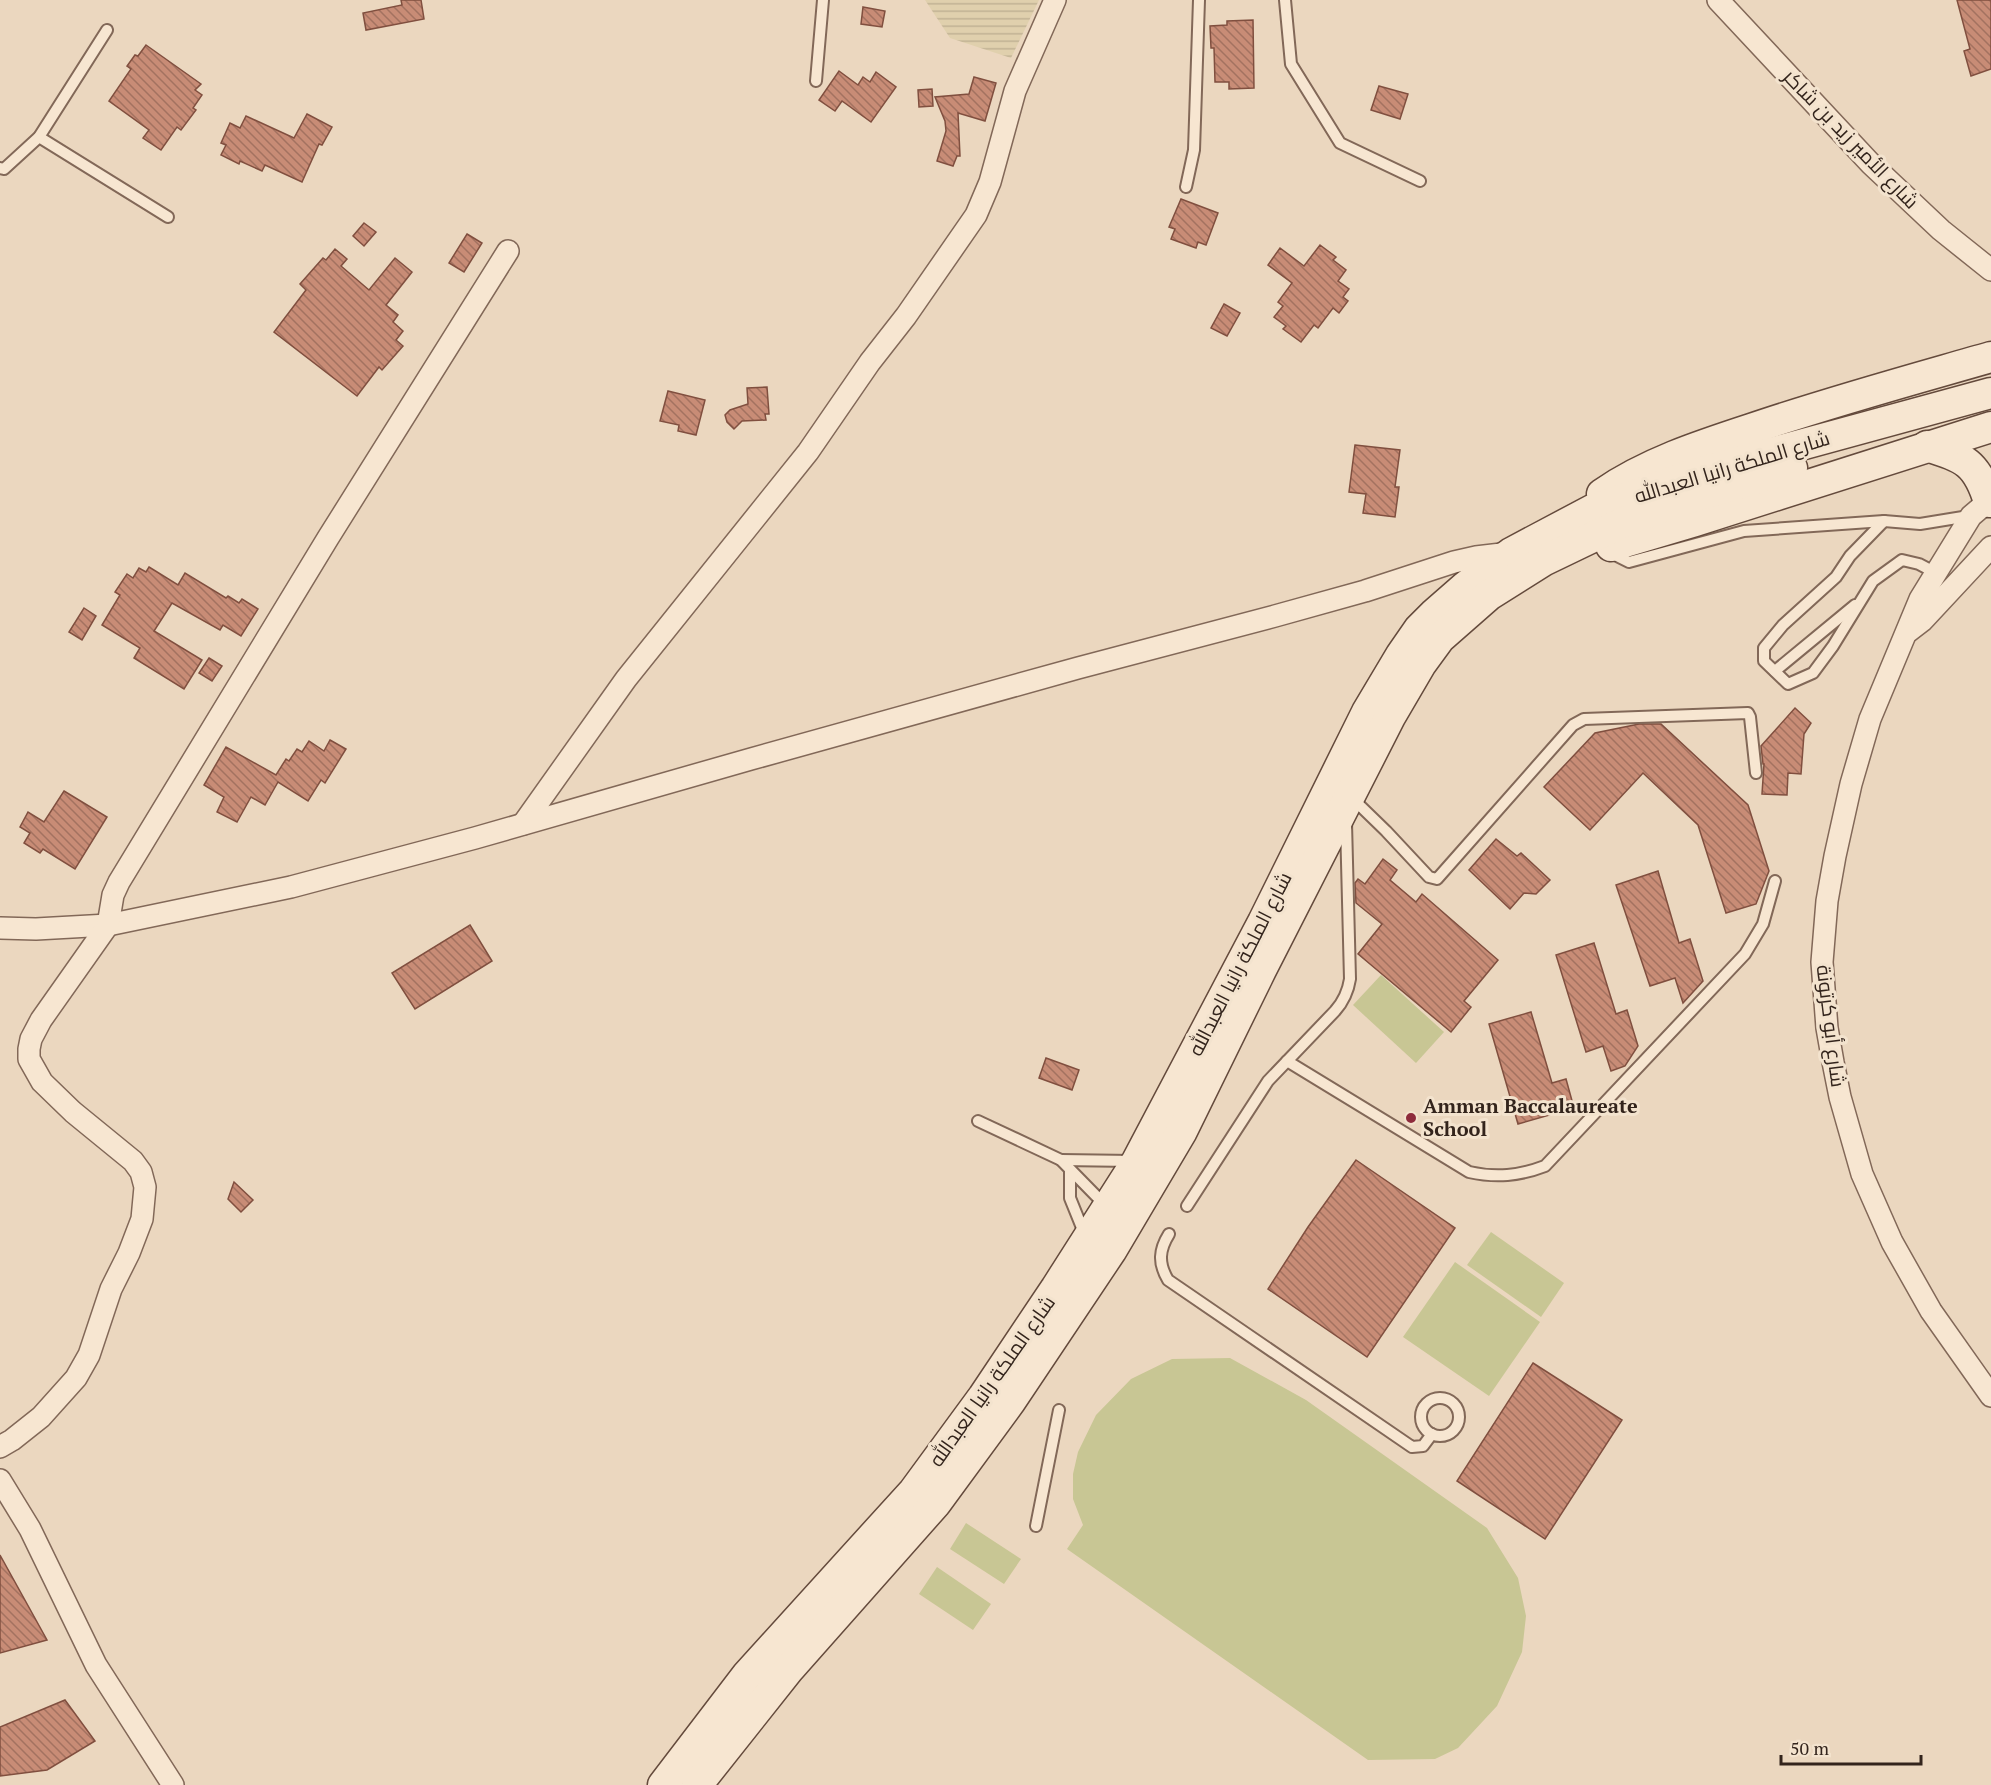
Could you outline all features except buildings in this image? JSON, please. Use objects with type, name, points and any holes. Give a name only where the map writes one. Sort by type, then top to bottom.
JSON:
[{"type":"main road","points":[[1991,357],[1815,408],[1700,446],[1634,473],[1603,492],[1576,541],[1618,544],[1752,515],[1927,446],[1991,427]]},
{"type":"main road","name":"شارع الملكة رانيا العبدالله","points":[[1576,541],[1592,510],[1694,474],[1991,393]]},
{"type":"main road","name":"شارع الملكة رانيا العبدالله","points":[[697,1785],[789,1669],[936,1503],[972,1456],[1111,1251],[1182,1131],[1261,970],[1406,688],[1440,638],[1489,595],[1576,541],[1676,502],[1991,410]]},
{"type":"main road","points":[[1927,446],[1951,454],[1972,468],[1983,482],[1983,505]]},
{"type":"main road","name":"شارع الملكة رانيا العبدالله","points":[[663,1785],[747,1675],[935,1465],[990,1387],[1108,1208],[1137,1161],[1263,922],[1351,744],[1383,685],[1419,629],[1466,586],[1511,553],[1576,541]]},
{"type":"street","points":[[523,824],[626,679],[808,452],[976,215],[990,182],[1015,91],[1055,0]]},
{"type":"street","name":"شارع الأمير زيد بن شاكر","points":[[1718,0],[1871,164],[1941,230],[1991,270]]},
{"type":"street","points":[[0,1447],[40,1417],[76,1378],[89,1354],[111,1288],[129,1253],[142,1219],[145,1187],[141,1172],[133,1161],[42,1082],[29,1059],[31,1039],[108,925],[113,895],[119,882],[328,537],[508,251]]},
{"type":"street","name":"شارع أبو كرتونة","points":[[1983,505],[1920,599],[1870,719],[1844,815],[1827,901],[1822,962],[1825,1010],[1840,1097],[1862,1174],[1892,1242],[1926,1303],[1952,1344],[1991,1396]]},
{"type":"street","points":[[1908,631],[1922,621],[1991,547]]},
{"type":"street","points":[[0,928],[36,929],[108,925],[291,887],[475,838],[1078,668],[1309,607],[1454,562],[1511,553]]},
{"type":"street","points":[[0,1480],[30,1529],[96,1665],[173,1785]]},
{"type":"lane","points":[[816,81],[824,0]]},
{"type":"lane","points":[[1186,187],[1194,150],[1199,0]]},
{"type":"lane","points":[[1285,0],[1291,64],[1340,143],[1420,181]]},
{"type":"lane","points":[[0,168],[4,169],[39,137],[107,30]]},
{"type":"lane","points":[[39,137],[168,217]]},
{"type":"lane","points":[[1752,515],[1884,521],[1920,525],[1983,505]]},
{"type":"lane","points":[[1884,521],[1851,556],[1836,577],[1783,625],[1764,648],[1764,661],[1788,684],[1813,673],[1833,646],[1873,581],[1902,560],[1919,564],[1936,573]]},
{"type":"lane","points":[[1775,671],[1860,601]]},
{"type":"lane","points":[[1348,799],[1386,831],[1429,877],[1437,879],[1573,725],[1584,718],[1747,713],[1750,717],[1756,773]]},
{"type":"lane","points":[[1187,1206],[1268,1081],[1335,1011],[1348,990],[1350,979],[1348,799]]},
{"type":"lane","points":[[1287,1061],[1469,1172],[1507,1176],[1539,1169],[1553,1158],[1745,954],[1763,924],[1775,881]]},
{"type":"lane","points":[[978,1122],[1061,1160],[1108,1208]]},
{"type":"lane","points":[[1061,1160],[1137,1161]]},
{"type":"lane","points":[[1070,1170],[1070,1198],[1087,1240]]},
{"type":"lane","points":[[1169,1234],[1162,1244],[1161,1251],[1162,1266],[1168,1280],[1412,1447],[1423,1446],[1432,1434]]},
{"type":"lane","points":[[1036,1526],[1059,1410]]},
{"type":"shaded area","points":[[925,0],[1039,0],[1011,58],[950,38]]},
{"type":"shaded area","points":[[1381,975],[1444,1032],[1416,1063],[1353,1005]]},
{"type":"shaded area","points":[[1491,1232],[1564,1283],[1541,1317],[1467,1265]]},
{"type":"shaded area","points":[[1455,1262],[1540,1322],[1489,1396],[1403,1337]]},
{"type":"shaded area","points":[[1230,1358],[1306,1400],[1487,1528],[1518,1578],[1526,1616],[1522,1652],[1497,1706],[1458,1748],[1435,1759],[1368,1760],[1067,1549],[1083,1525],[1073,1499],[1073,1474],[1078,1452],[1096,1415],[1131,1379],[1172,1359]]},
{"type":"shaded area","points":[[966,1523],[1021,1559],[1004,1584],[950,1549]]},
{"type":"shaded area","points":[[937,1567],[991,1604],[973,1630],[919,1594]]},
{"type":"place","name":"Amman Baccalaureate School","points":[[1411,1118]]}]
